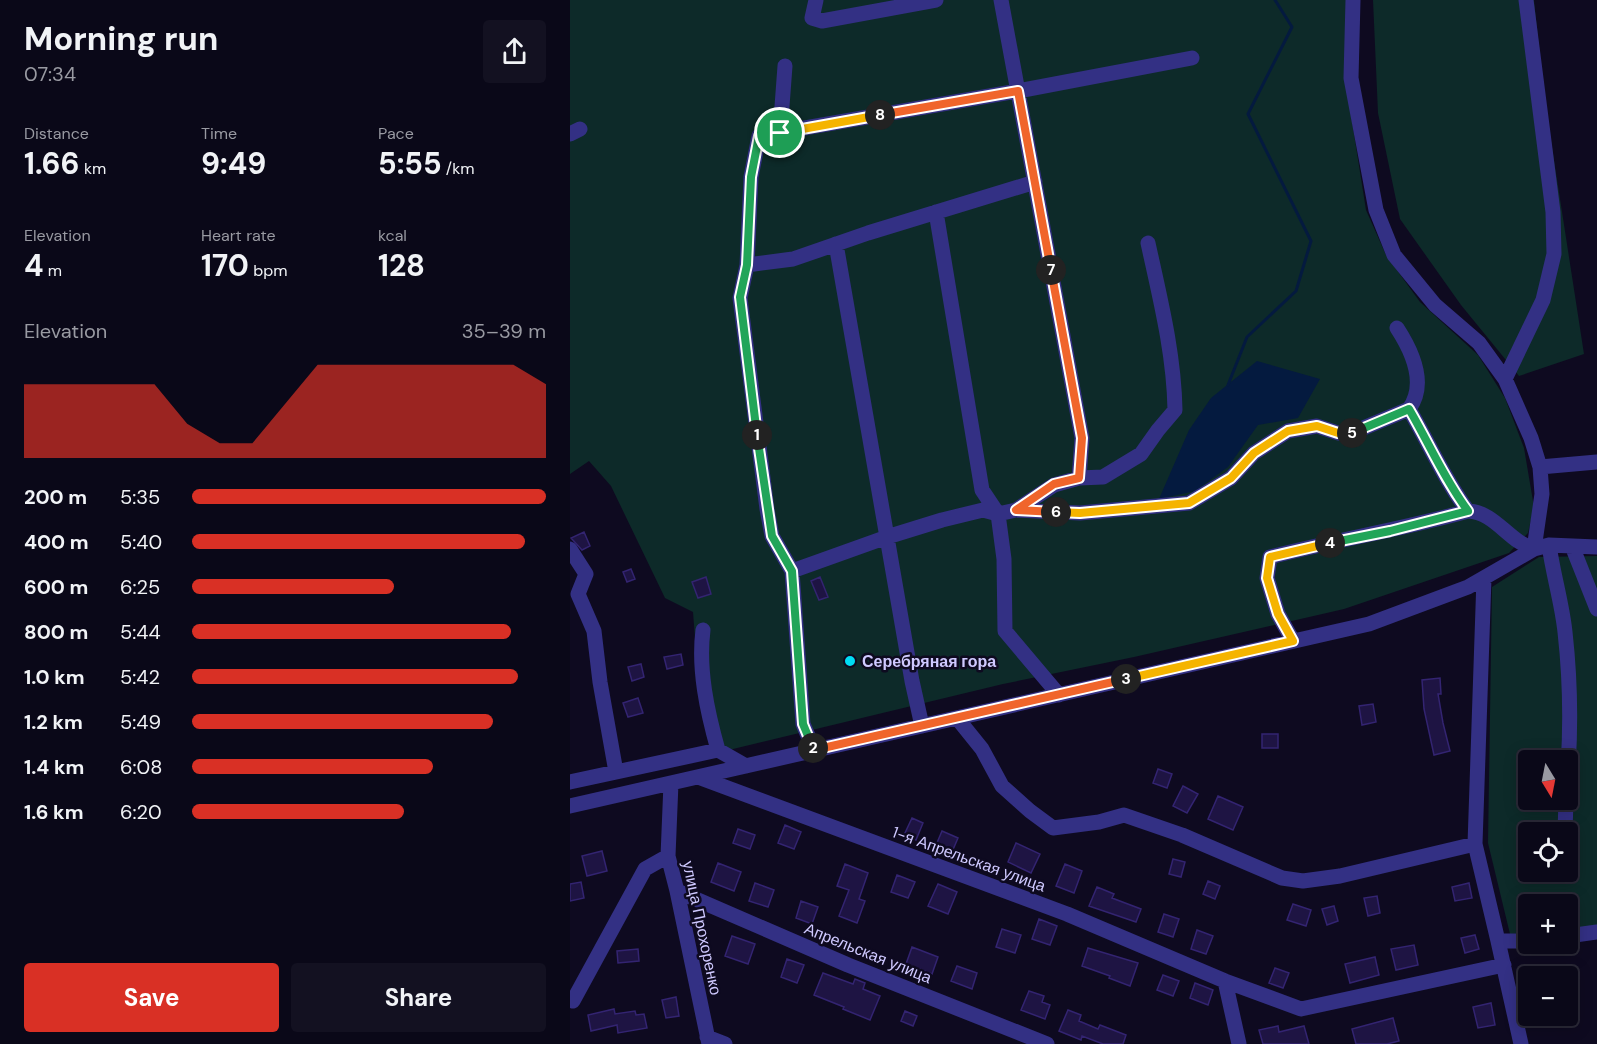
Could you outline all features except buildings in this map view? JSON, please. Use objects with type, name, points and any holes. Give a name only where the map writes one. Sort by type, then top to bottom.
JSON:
[{"type":"street","points":[[816,0],[812,18],[822,21],[936,0]]},
{"type":"street","points":[[1001,0],[1082,438],[1079,478]]},
{"type":"street","points":[[1353,0],[1351,78],[1376,210],[1394,255],[1435,305],[1479,343],[1505,379],[1531,438],[1540,467],[1542,494],[1534,549]]},
{"type":"street","points":[[1505,379],[1543,300],[1554,254],[1553,212],[1526,0]]},
{"type":"street","points":[[814,750],[803,724],[792,571],[772,536],[767,509],[740,297],[747,265],[751,177],[759,136],[1192,58]]},
{"type":"street","points":[[780,133],[785,66]]},
{"type":"street","points":[[747,265],[793,259],[1035,182]]},
{"type":"street","points":[[936,212],[982,490],[999,514],[1004,559],[1005,632],[1059,695]]},
{"type":"street","points":[[1016,510],[1054,484],[1079,478],[1103,477],[1141,454],[1175,410],[1169,340],[1148,243]]},
{"type":"street","points":[[836,244],[912,681],[922,726]]},
{"type":"street","points":[[792,571],[887,537],[983,510],[999,514],[1016,510],[1080,513],[1189,503],[1231,478],[1254,453],[1288,431],[1317,426],[1349,434],[1409,409],[1416,400],[1417,381],[1413,356],[1397,328]]},
{"type":"street","points":[[1409,409],[1441,472],[1468,511]]},
{"type":"street","points":[[1540,467],[1597,462]]},
{"type":"street","points":[[1293,641],[1278,614],[1267,578],[1270,557],[1330,542],[1390,531],[1468,511],[1479,512],[1506,531],[1522,546],[1534,549]]},
{"type":"street","points":[[1549,544],[1553,576],[1565,630],[1569,687],[1569,750]]},
{"type":"street","points":[[570,806],[1369,624],[1468,587],[1534,549],[1549,544],[1597,547]]},
{"type":"street","points":[[1572,546],[1597,609]]},
{"type":"street","points":[[570,549],[586,574],[578,594],[594,631],[600,682],[616,772]]},
{"type":"street","points":[[1484,578],[1475,844],[1521,1044]]},
{"type":"street","points":[[703,630],[700,650],[709,717],[717,750]]},
{"type":"street","points":[[957,718],[982,749],[1002,786],[1053,828],[1099,822],[1124,815],[1182,835],[1282,878],[1303,881],[1340,876],[1475,844]]},
{"type":"street","points":[[570,782],[717,750],[746,766]]},
{"type":"street","name":"1-я Апрельская улица","points":[[698,777],[1067,914],[1225,981],[1301,1009],[1504,965]]},
{"type":"street","name":"улица Прохоренко","points":[[671,783],[668,856],[708,1040]]},
{"type":"street","points":[[573,1000],[645,869],[668,856]]},
{"type":"street","name":"Апрельская улица","points":[[677,891],[848,965],[1047,1044]]},
{"type":"street","points":[[1578,935],[1597,932]]},
{"type":"street","points":[[1498,941],[1518,941]]},
{"type":"street","points":[[1225,981],[1239,1044]]},
{"type":"street","points":[[708,1040],[725,1044]]},
{"type":"green space","points":[[570,0],[1347,0],[1345,77],[1366,210],[1386,255],[1420,302],[1478,355],[1505,398],[1524,448],[1534,507],[1528,533],[1509,553],[1344,609],[1003,684],[733,749],[713,757],[698,677],[693,612],[665,598],[611,486],[589,461],[570,474]]},
{"type":"green space","points":[[1373,0],[1534,0],[1545,102],[1584,354],[1519,376],[1461,305],[1400,219],[1378,113]]},
{"type":"green space","points":[[1597,556],[1597,927],[1578,929],[1578,894],[1518,894],[1518,934],[1510,934],[1488,843],[1492,587],[1539,557]]},
{"type":"water","points":[[1257,361],[1320,379],[1298,418],[1258,425],[1228,467],[1195,491],[1159,499],[1189,430],[1211,398]]},
{"type":"waterway","points":[[1228,385],[1247,337],[1296,291],[1311,241],[1248,114],[1292,27],[1275,0]]},
{"type":"place","name":"Серебряная гора","points":[[850,661]]},
{"type":"route","points":[[1018,91],[1082,438],[1079,478],[1054,484],[1016,510],[1080,513],[1189,503],[1231,478],[1254,453],[1288,431],[1317,426],[1349,434],[1409,409],[1441,472],[1468,511],[1390,531],[1330,542],[1270,557],[1267,578],[1278,614],[1293,641],[814,750],[803,724],[792,571],[772,536],[767,509],[740,297],[747,265],[751,177],[759,136],[780,133],[1018,91]]}]
